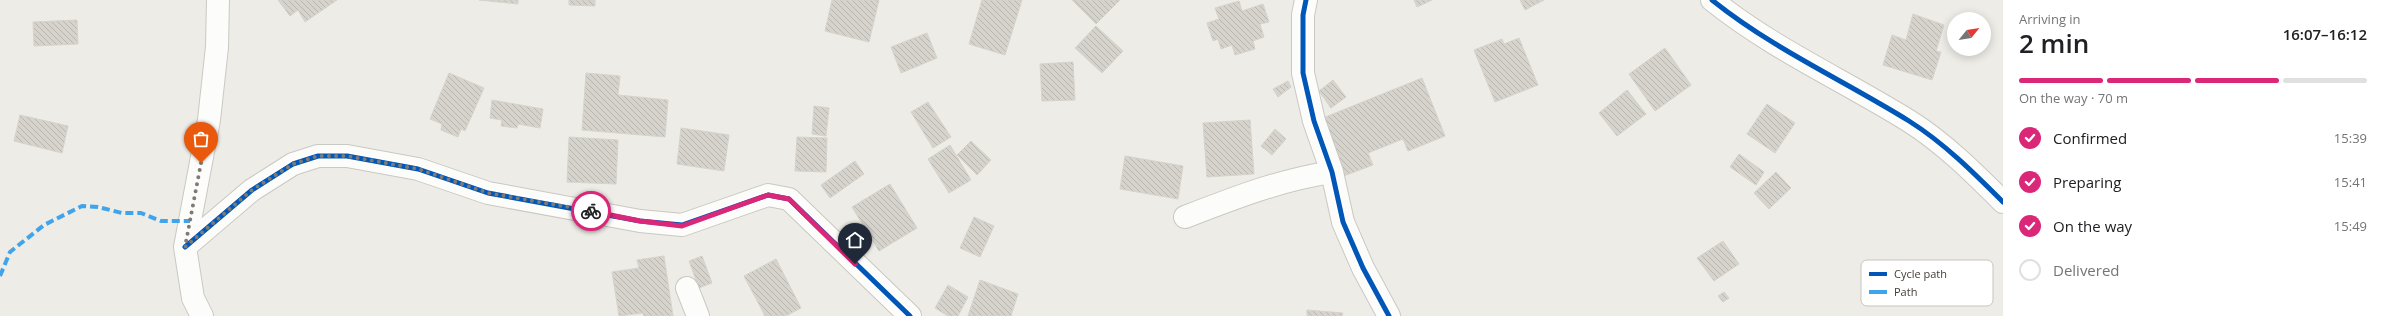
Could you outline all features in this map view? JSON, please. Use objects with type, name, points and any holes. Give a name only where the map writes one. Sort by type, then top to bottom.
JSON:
[{"type":"street","points":[[202,316],[193,298],[185,247],[209,120],[217,48],[218,0]]},
{"type":"street","points":[[1306,0],[1303,15],[1303,73],[1314,120],[1332,172],[1343,222],[1362,268],[1389,316]]},
{"type":"street","points":[[1712,0],[1750,29],[1910,121],[1960,159],[2003,202]]},
{"type":"street","points":[[185,247],[252,190],[293,164],[318,156],[347,156],[418,169],[488,193],[640,221],[682,226],[768,195],[789,199],[910,316]]},
{"type":"street","points":[[1185,217],[1257,189],[1297,177],[1332,172]]},
{"type":"street","points":[[687,288],[698,316]]},
{"type":"building","points":[[278,0],[337,0],[305,22],[298,10],[290,16]]},
{"type":"building","points":[[479,0],[518,0],[518,4]]},
{"type":"building","points":[[569,0],[595,0],[595,6],[569,5]]},
{"type":"building","points":[[832,0],[879,0],[869,42],[825,31]]},
{"type":"building","points":[[982,0],[1022,0],[1005,55],[969,44]]},
{"type":"building","points":[[1072,0],[1120,0],[1096,24]]},
{"type":"building","points":[[1414,0],[1432,0],[1417,7]]},
{"type":"building","points":[[1520,0],[1544,0],[1525,10]]},
{"type":"building","points":[[1239,1],[1242,11],[1263,4],[1269,22],[1260,24],[1264,37],[1253,41],[1255,49],[1235,55],[1232,45],[1221,49],[1218,39],[1213,41],[1207,23],[1219,19],[1215,8]]},
{"type":"building","points":[[1913,14],[1944,25],[1936,51],[1941,52],[1932,80],[1883,65],[1892,35],[1906,40]]},
{"type":"building","points":[[77,20],[78,44],[34,46],[33,22]]},
{"type":"building","points":[[1096,26],[1123,51],[1102,73],[1075,48]]},
{"type":"building","points":[[927,33],[937,58],[901,73],[891,47]]},
{"type":"building","points":[[1519,38],[1538,85],[1495,102],[1474,50],[1502,39],[1504,44]]},
{"type":"building","points":[[1665,48],[1691,85],[1655,111],[1629,74]]},
{"type":"building","points":[[1073,62],[1075,100],[1042,101],[1040,64]]},
{"type":"building","points":[[449,73],[484,88],[465,131],[461,129],[458,137],[441,130],[442,124],[430,119]]},
{"type":"building","points":[[586,73],[620,76],[618,95],[668,100],[665,137],[582,130]]},
{"type":"building","points":[[1422,78],[1445,136],[1408,151],[1403,139],[1368,153],[1373,165],[1341,177],[1318,120]]},
{"type":"building","points":[[1333,80],[1346,97],[1331,108],[1319,91]]},
{"type":"building","points":[[1288,81],[1291,87],[1278,97],[1273,89]]},
{"type":"building","points":[[1627,90],[1646,114],[1617,136],[1599,113]]},
{"type":"building","points":[[492,100],[543,109],[540,128],[518,124],[517,128],[501,126],[502,120],[490,118]]},
{"type":"building","points":[[928,102],[951,137],[933,148],[911,112]]},
{"type":"building","points":[[1767,104],[1795,123],[1775,153],[1747,134]]},
{"type":"building","points":[[814,106],[829,108],[826,136],[812,134]]},
{"type":"building","points":[[20,115],[68,126],[62,153],[14,141]]},
{"type":"building","points":[[1250,120],[1254,174],[1207,177],[1203,123]]},
{"type":"building","points":[[681,128],[729,135],[724,171],[677,164]]},
{"type":"building","points":[[1275,129],[1286,139],[1272,155],[1261,146]]},
{"type":"building","points":[[569,137],[618,140],[616,184],[567,182]]},
{"type":"building","points":[[797,137],[827,138],[826,172],[795,171]]},
{"type":"building","points":[[971,141],[991,160],[977,175],[957,155]]},
{"type":"building","points":[[950,145],[971,180],[949,193],[928,159]]},
{"type":"building","points":[[1739,154],[1764,172],[1756,185],[1730,167]]},
{"type":"building","points":[[1125,156],[1183,166],[1178,199],[1120,189]]},
{"type":"building","points":[[855,161],[864,174],[830,198],[821,185]]},
{"type":"building","points":[[1776,172],[1791,188],[1769,209],[1754,193]]},
{"type":"building","points":[[890,184],[917,228],[879,251],[852,207]]},
{"type":"building","points":[[974,217],[994,226],[980,257],[960,248]]},
{"type":"building","points":[[1723,241],[1739,264],[1714,281],[1697,258]]},
{"type":"building","points":[[664,256],[673,316],[644,316],[643,313],[619,316],[612,272],[639,268],[637,260]]},
{"type":"building","points":[[702,256],[712,283],[699,288],[689,261]]},
{"type":"building","points":[[776,259],[801,308],[786,316],[765,316],[744,276]]},
{"type":"building","points":[[980,280],[1018,294],[1011,316],[968,316]]},
{"type":"building","points":[[948,285],[968,297],[958,316],[948,316],[935,308]]},
{"type":"building","points":[[1724,292],[1729,298],[1723,302],[1718,296]]},
{"type":"building","points":[[1307,310],[1343,313],[1342,316],[1307,316]]},
{"type":"marked path","points":[[0,276],[10,252],[44,225],[82,206],[98,207],[122,213],[141,213],[161,221],[190,221]]},
{"type":"cycle path","points":[[1306,0],[1303,15],[1303,73],[1314,121],[1332,172],[1343,222],[1363,268],[1389,316]]},
{"type":"cycle path","points":[[1712,0],[1759,34],[1884,106],[1922,130],[1958,159],[2003,202]]},
{"type":"cycle path","points":[[185,247],[252,190],[293,164],[318,156],[347,156],[418,169],[488,193],[640,221],[682,225],[768,195],[789,199],[910,316]]},
{"type":"way so far","points":[[201,163],[185,247],[252,190],[293,164],[318,156],[347,156],[418,169],[488,193],[534,203],[591,211]]},
{"type":"route","points":[[591,211],[640,221],[682,226],[768,195],[789,199],[855,264]]}]
